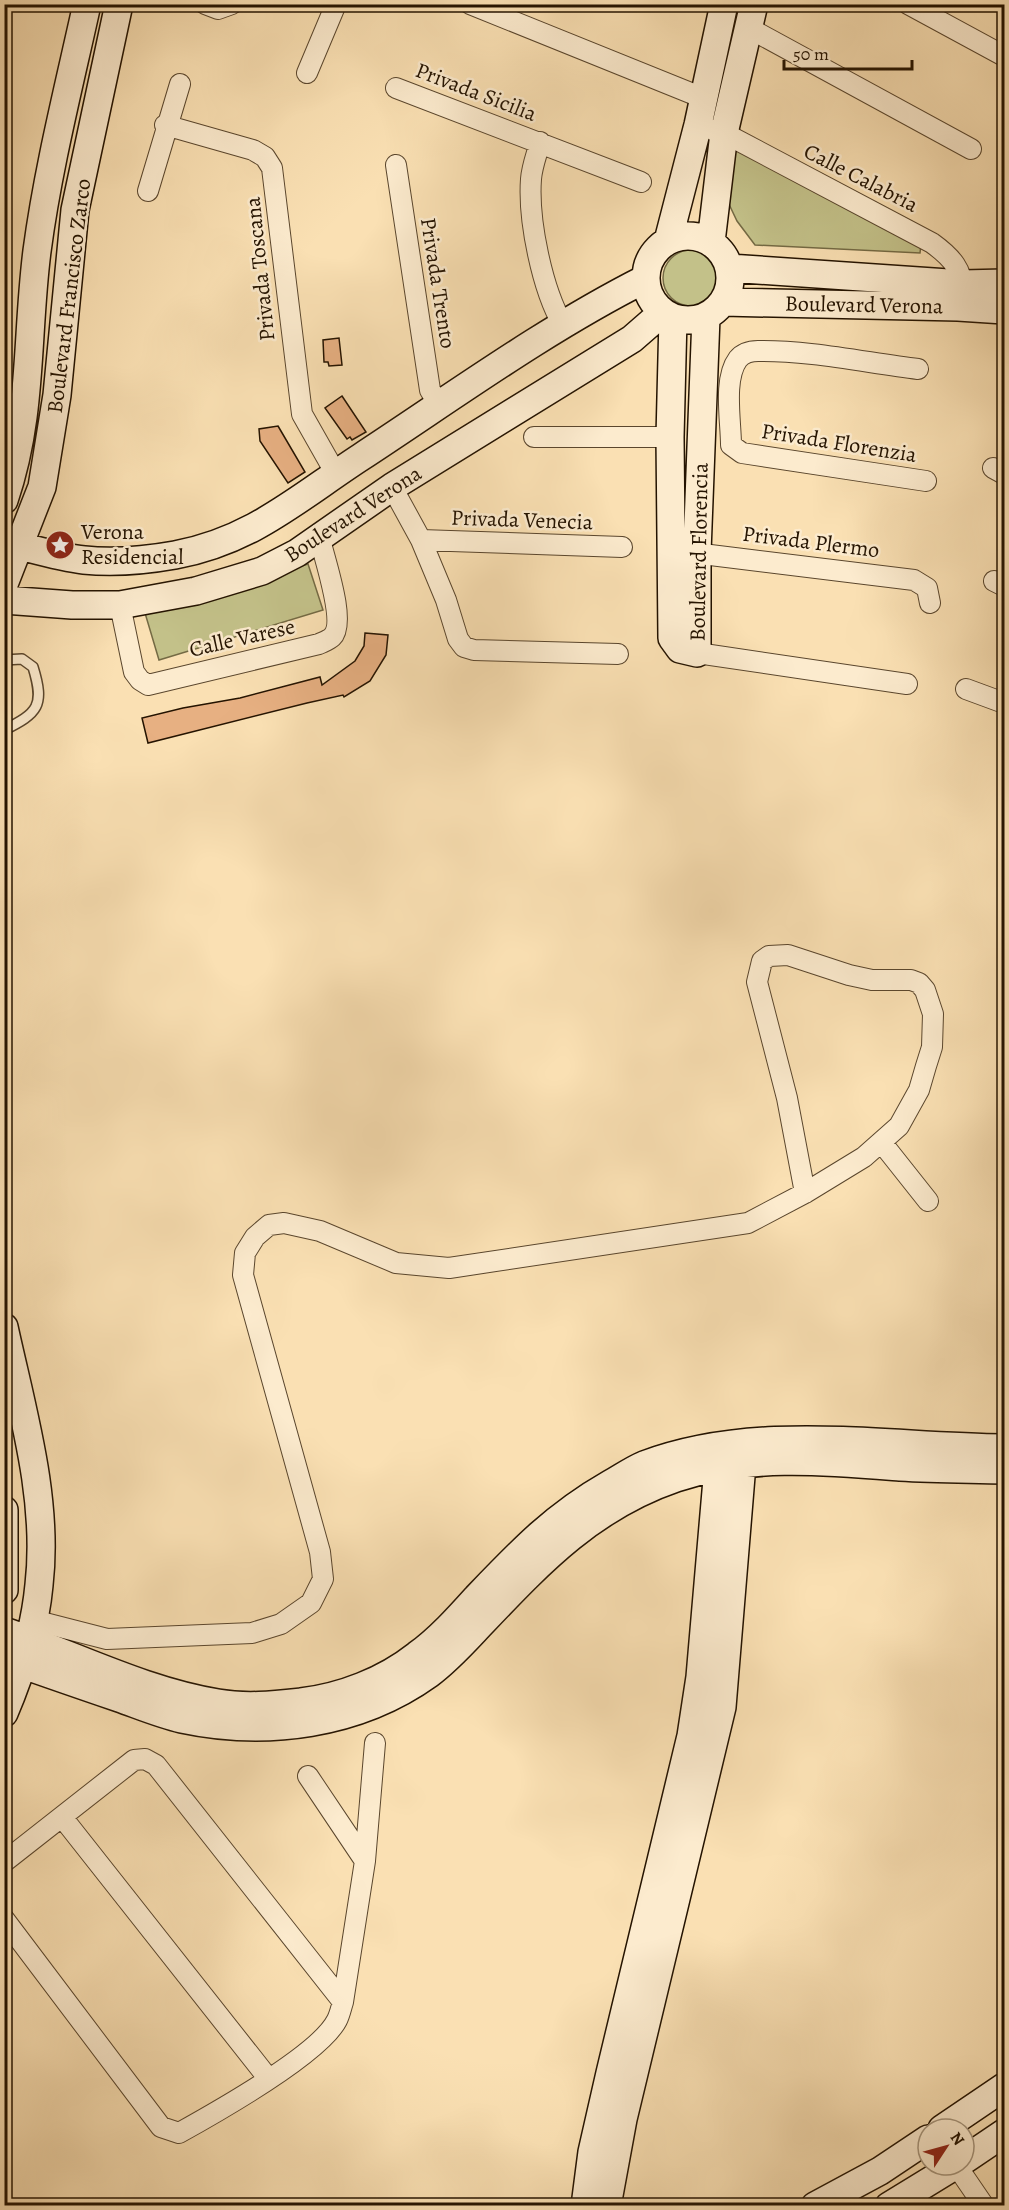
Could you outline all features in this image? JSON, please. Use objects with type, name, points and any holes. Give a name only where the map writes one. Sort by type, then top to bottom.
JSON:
[{"type":"street","name":"Boulevard Francisco Zarco","points":[[4,500],[22,439],[37,252],[54,158],[87,4]]},
{"type":"street","name":"Boulevard Francisco Zarco","points":[[4,584],[12,544],[42,487],[51,445],[75,210],[119,4]]},
{"type":"street","points":[[205,4],[218,9],[232,4]]},
{"type":"street","points":[[308,73],[336,4]]},
{"type":"street","points":[[470,4],[703,98]]},
{"type":"street","points":[[668,241],[698,125],[724,4]]},
{"type":"street","points":[[908,4],[1005,56]]},
{"type":"street","points":[[711,242],[724,134],[750,16],[971,149]]},
{"type":"street","points":[[148,191],[165,125],[180,84]]},
{"type":"street","name":"Privada Sicilia","points":[[396,88],[641,182]]},
{"type":"street","name":"Privada Toscana","points":[[165,125],[253,150],[265,157],[272,168],[300,404],[307,426],[336,474]]},
{"type":"street","name":"Calle Calabria","points":[[698,125],[724,134],[932,243],[956,263],[961,296]]},
{"type":"street","name":"Privada Sicilia","points":[[540,142],[531,176],[531,201],[539,255],[556,313],[563,325]]},
{"type":"street","name":"Privada Trento","points":[[396,165],[430,390],[439,405]]},
{"type":"street","points":[[682,236],[697,236],[711,242],[722,253],[729,268],[728,292],[715,309],[685,321],[668,315],[654,303],[645,279],[648,264],[655,250],[668,241],[682,236]]},
{"type":"street","name":"Boulevard Verona","points":[[729,268],[961,296],[1005,310]]},
{"type":"street","name":"Boulevard Verona","points":[[12,544],[85,560],[173,555],[213,546],[263,525],[439,405],[563,325],[645,279]]},
{"type":"street","name":"Boulevard Verona","points":[[715,309],[961,296],[1005,283]]},
{"type":"street","name":"Boulevard Florencia","points":[[697,653],[680,649],[672,638],[684,552],[717,402],[715,309]]},
{"type":"street","name":"Boulevard Verona","points":[[4,600],[72,605],[120,605],[229,583],[262,571],[320,539],[392,487],[668,315]]},
{"type":"street","name":"Boulevard Florencia","points":[[668,315],[672,379],[670,437],[684,552]]},
{"type":"street","points":[[611,352],[633,348],[650,352],[672,379]]},
{"type":"street","name":"Privada Florenzia","points":[[918,369],[757,351],[740,357],[717,402],[731,445],[742,453],[926,481]]},
{"type":"street","points":[[534,437],[670,437]]},
{"type":"street","name":"Privada Venecia","points":[[392,487],[421,540],[446,600],[458,639],[464,647],[474,650],[618,654]]},
{"type":"street","name":"Calle Varese","points":[[120,605],[134,672],[148,685],[319,644],[333,637],[338,626],[337,612],[320,539]]},
{"type":"street","name":"Privada Venecia","points":[[421,540],[622,547]]},
{"type":"street","name":"Privada Plermo","points":[[684,552],[914,580],[927,588],[930,603]]},
{"type":"street","points":[[697,653],[907,684]]},
{"type":"street","points":[[966,689],[1005,703]]},
{"type":"street","points":[[18,1642],[252,1633],[281,1624],[311,1603],[322,1579],[320,1552],[243,1275],[244,1253],[255,1237],[269,1225],[284,1223],[320,1231],[396,1263],[449,1268],[748,1223],[805,1193],[882,1143],[899,1126],[919,1090],[932,1047],[933,1014],[925,990],[919,983],[911,980],[872,980],[788,955],[769,956],[762,961],[757,982],[785,1088],[805,1193]]},
{"type":"street","points":[[882,1143],[928,1201]]},
{"type":"street","points":[[4,1327],[39,1503],[40,1582],[18,1642],[4,1713]]},
{"type":"street","points":[[18,1642],[178,1694],[220,1704],[261,1706],[318,1699],[346,1692],[386,1675],[416,1656],[448,1628],[511,1559],[571,1508],[642,1466],[729,1455],[792,1438],[1005,1448]]},
{"type":"street","points":[[18,1642],[179,1718],[217,1725],[262,1728],[323,1721],[364,1709],[429,1674],[463,1643],[526,1574],[584,1526],[617,1505],[729,1455],[1005,1470]]},
{"type":"street","points":[[585,2205],[592,2152],[610,2073],[692,1736],[700,1677],[713,1524],[729,1455]]},
{"type":"street","points":[[607,2205],[622,2119],[722,1707],[729,1455]]},
{"type":"street","points":[[675,1478],[701,1505],[713,1524]]},
{"type":"street","points":[[4,1510],[4,1590]]},
{"type":"street","points":[[4,1919],[161,2127],[179,2133],[241,2098],[315,2044],[336,2021],[343,2002],[365,1860],[375,1743]]},
{"type":"street","points":[[6,1859],[135,1760],[145,1759],[156,1765],[343,2002]]},
{"type":"street","points":[[308,1776],[365,1860]]},
{"type":"street","points":[[62,1817],[268,2078]]},
{"type":"street","points":[[960,2117],[1005,2087]]},
{"type":"street","points":[[976,2152],[1005,2133]]},
{"type":"street","points":[[829,2203],[916,2147]]},
{"type":"street","points":[[889,2205],[936,2177]]},
{"type":"street","points":[[964,2177],[984,2205]]},
{"type":"lane","points":[[4,660],[22,659],[33,667],[38,704],[32,716],[4,730]]},
{"type":"shaded area","points":[[735,144],[921,244],[920,253],[755,245],[737,221],[727,200]]},
{"type":"shaded area","points":[[691,250],[702,252],[711,258],[717,267],[719,278],[717,289],[711,298],[702,304],[691,306],[680,304],[671,298],[665,289],[663,278],[665,267],[671,258],[680,252]]},
{"type":"shaded area","points":[[308,564],[323,610],[159,660],[145,613]]},
{"type":"building","points":[[339,338],[342,365],[329,366],[328,362],[324,362],[323,340]]},
{"type":"building","points":[[342,396],[366,432],[352,440],[350,437],[347,439],[325,408]]},
{"type":"building","points":[[278,426],[305,472],[288,483],[260,441],[259,429]]},
{"type":"building","points":[[365,633],[388,635],[386,655],[370,681],[344,697],[343,695],[307,703],[148,743],[142,718],[240,698],[320,677],[322,685],[355,661],[364,646]]},
{"type":"place","name":"Verona Residencial","points":[[60,545]]}]
